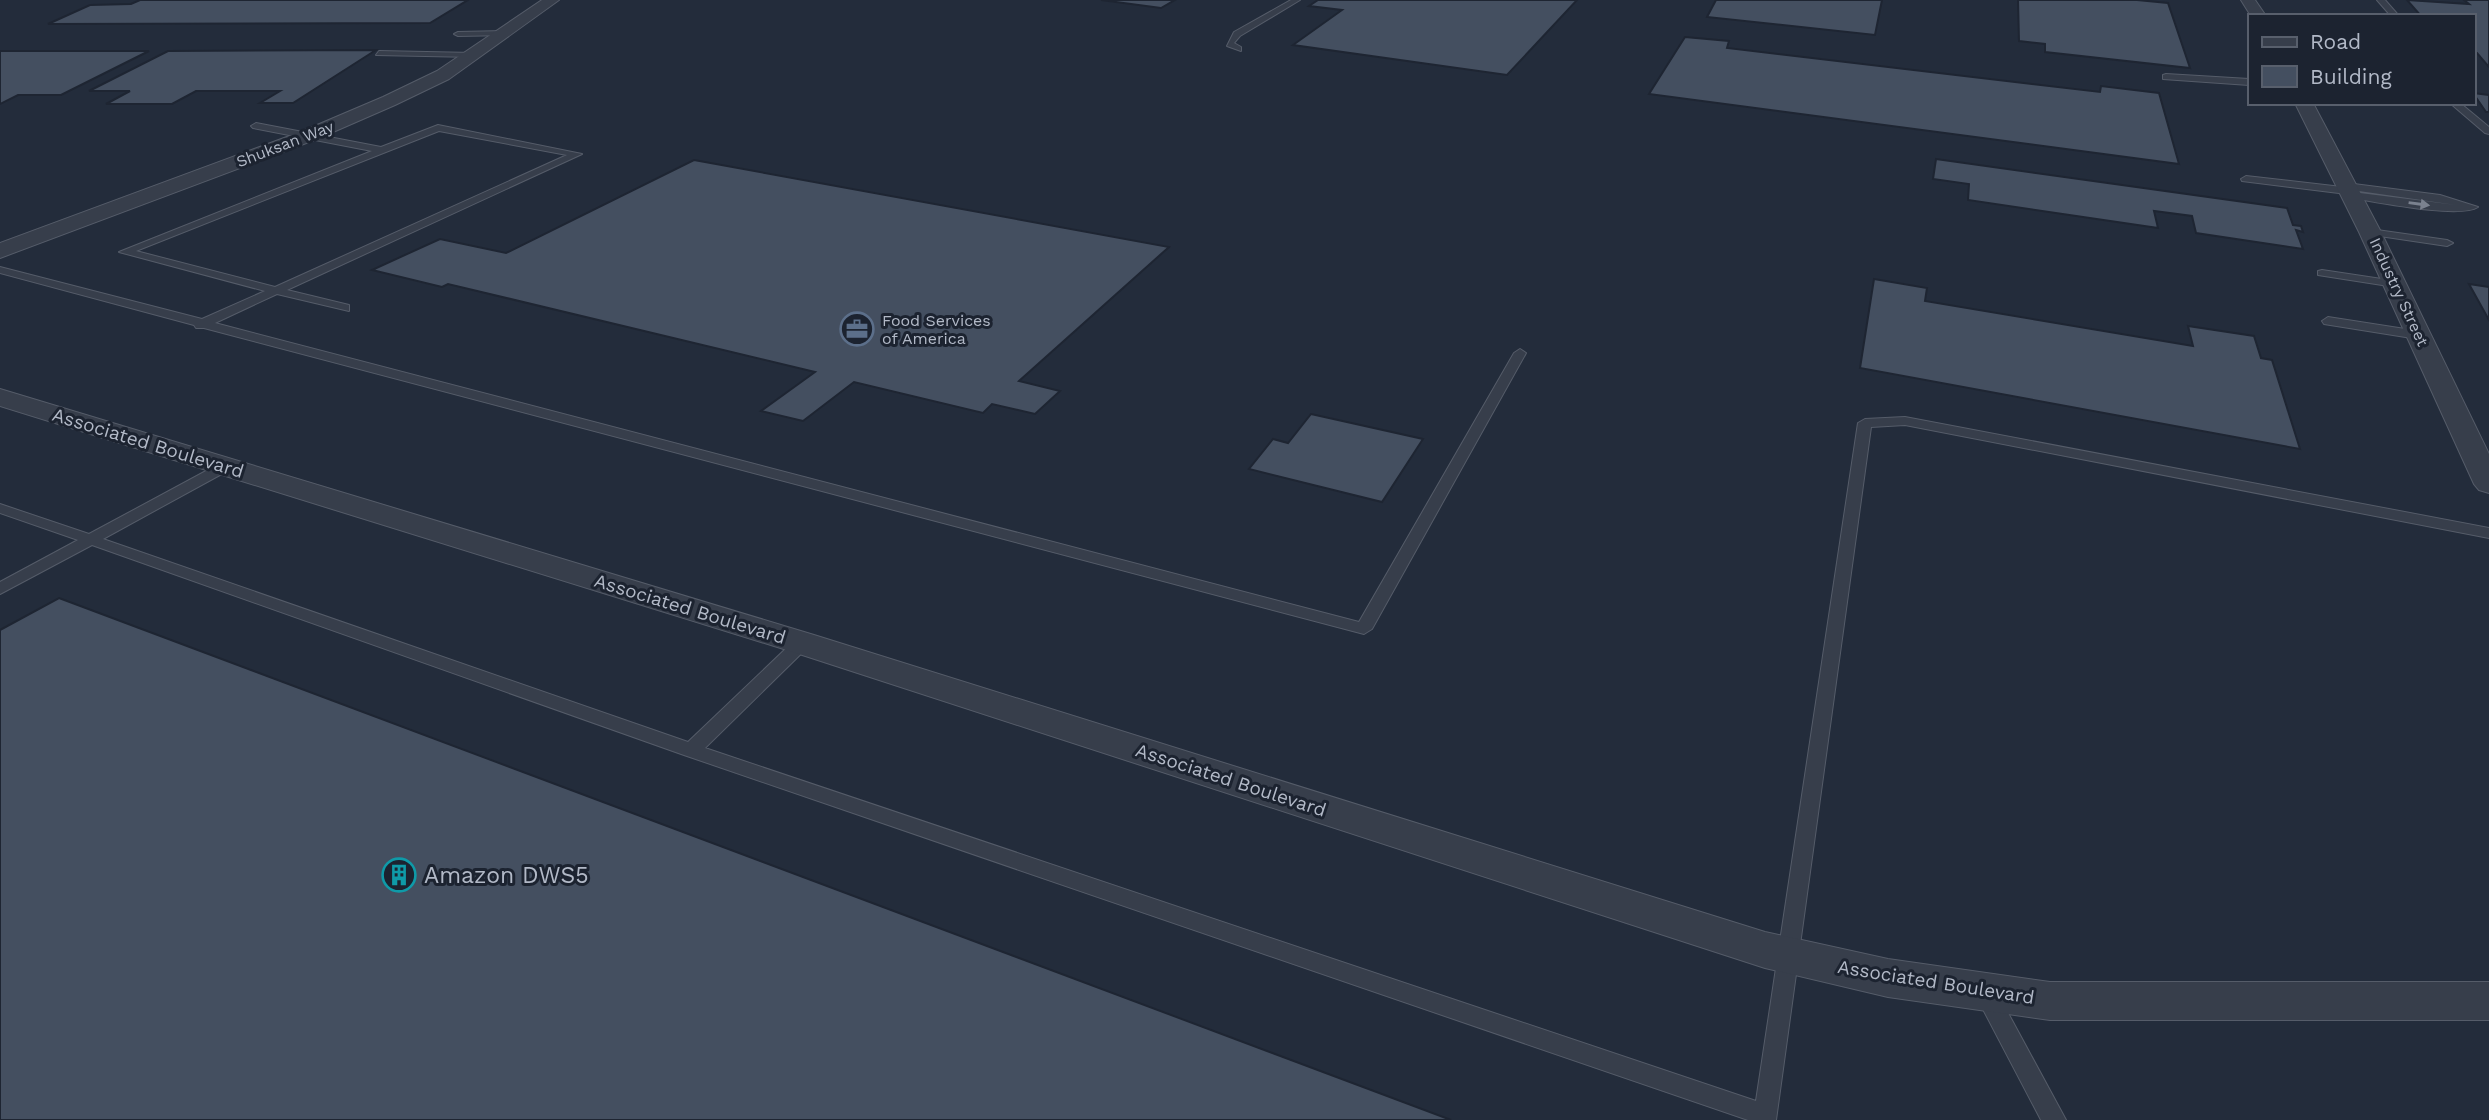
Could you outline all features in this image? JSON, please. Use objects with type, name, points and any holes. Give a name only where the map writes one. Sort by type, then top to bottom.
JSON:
[{"type":"street","name":"Shuksan Way","points":[[0,251],[310,135],[389,101],[443,75],[552,0]]},
{"type":"street","name":"Industry Street","points":[[2305,105],[2371,232],[2418,335],[2480,450],[2489,484]]},
{"type":"street","name":"Associated Boulevard","points":[[0,397],[802,643],[1787,955],[1888,978],[2050,1001],[2489,1001]]},
{"type":"lane","points":[[1238,49],[1230,44],[1237,34],[1296,0]]},
{"type":"lane","points":[[2381,0],[2393,14]]},
{"type":"lane","points":[[458,34],[505,33]]},
{"type":"lane","points":[[379,53],[474,55]]},
{"type":"lane","points":[[2166,77],[2248,82]]},
{"type":"lane","points":[[2456,105],[2488,131]]},
{"type":"lane","points":[[256,126],[382,150]]},
{"type":"lane","points":[[201,325],[276,290],[577,154],[438,128],[125,252],[276,290],[345,308]]},
{"type":"lane","points":[[2246,179],[2440,198],[2473,206],[2451,209],[2348,191]]},
{"type":"lane","points":[[2371,232],[2447,243]]},
{"type":"lane","points":[[0,270],[1364,629],[1520,353]]},
{"type":"lane","points":[[2322,273],[2395,284]]},
{"type":"lane","points":[[2328,321],[2418,335]]},
{"type":"lane","points":[[0,508],[691,750],[1766,1117],[1865,423],[1905,421],[2489,533]]},
{"type":"lane","points":[[0,589],[224,467]]},
{"type":"lane","points":[[691,750],[802,643]]},
{"type":"lane","points":[[1984,992],[2053,1120]]},
{"type":"building","points":[[140,0],[468,0],[430,23],[48,24],[90,5],[131,4]]},
{"type":"building","points":[[1101,0],[1175,0],[1161,8]]},
{"type":"building","points":[[1318,0],[1577,0],[1507,75],[1293,45],[1342,10],[1309,6]]},
{"type":"building","points":[[1716,0],[1882,0],[1875,35],[1707,17]]},
{"type":"building","points":[[2018,0],[2137,0],[2168,3],[2190,68],[2045,52],[2045,44],[2019,41]]},
{"type":"building","points":[[2407,0],[2469,4],[2464,0],[2489,0],[2489,67],[2475,53],[2475,14],[2419,14]]},
{"type":"building","points":[[1685,37],[1729,41],[1727,48],[2100,92],[2101,86],[2159,93],[2179,164],[1649,94]]},
{"type":"building","points":[[376,50],[293,103],[260,103],[280,91],[196,91],[172,104],[106,104],[130,91],[89,91],[168,51]]},
{"type":"building","points":[[0,51],[149,51],[61,95],[18,95],[0,104]]},
{"type":"building","points":[[2475,93],[2489,95],[2489,112],[2486,112]]},
{"type":"building","points":[[1936,159],[2287,208],[2293,225],[2301,226],[2303,232],[2296,230],[2303,249],[2196,233],[2192,216],[2154,211],[2158,228],[1968,200],[1969,184],[1933,179]]},
{"type":"building","name":"Food Services of America","points":[[694,160],[1169,247],[1019,381],[1060,391],[1035,414],[992,404],[983,413],[854,382],[803,421],[761,411],[815,372],[448,284],[442,287],[372,270],[440,239],[506,253]]},
{"type":"building","points":[[1874,279],[1927,288],[1925,301],[2193,346],[2188,326],[2254,336],[2261,358],[2272,360],[2300,449],[1860,368]]},
{"type":"building","points":[[2469,284],[2489,287],[2489,320]]},
{"type":"building","points":[[1311,414],[1423,439],[1382,502],[1249,469],[1273,439],[1288,443]]},
{"type":"building","name":"Amazon DWS5","points":[[59,598],[1451,1120],[0,1120],[0,630]]},
{"type":"place","name":"Food Services of America","points":[[857,329]]},
{"type":"place","name":"Amazon DWS5","points":[[399,875]]}]
